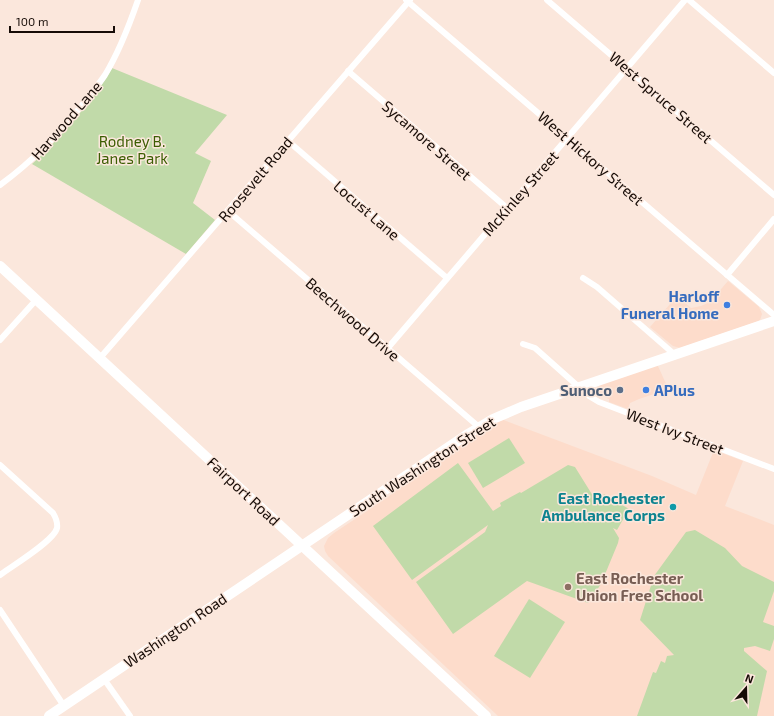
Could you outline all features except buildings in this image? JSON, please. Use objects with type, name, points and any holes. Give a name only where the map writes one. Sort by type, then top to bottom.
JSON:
[{"type":"main road","name":"Fairport Road","points":[[0,266],[486,716]]},
{"type":"main road","name":"South Washington Street","points":[[302,545],[479,427],[508,412],[579,386],[774,321]]},
{"type":"main road","name":"Washington Road","points":[[49,716],[302,545]]},
{"type":"street","name":"Harwood Lane","points":[[0,185],[29,163],[51,142],[99,83],[126,34],[138,0]]},
{"type":"street","name":"West Spruce Street","points":[[547,0],[774,195]]},
{"type":"street","name":"McKinley Street","points":[[387,349],[685,0]]},
{"type":"street","points":[[689,0],[774,73]]},
{"type":"street","name":"Roosevelt Road","points":[[100,358],[408,1]]},
{"type":"street","name":"West Hickory Street","points":[[408,1],[774,315]]},
{"type":"street","name":"Sycamore Street","points":[[348,72],[507,208]]},
{"type":"street","name":"Locust Lane","points":[[288,141],[447,278]]},
{"type":"street","name":"Beechwood Drive","points":[[228,211],[479,427]]},
{"type":"street","points":[[727,275],[774,219]]},
{"type":"street","points":[[583,278],[597,287],[674,354]]},
{"type":"street","points":[[0,340],[36,300]]},
{"type":"street","name":"West Ivy Street","points":[[523,344],[536,348],[589,396],[599,402],[774,469]]},
{"type":"street","points":[[0,465],[53,513],[57,522],[56,531],[46,542],[0,575]]},
{"type":"street","points":[[0,610],[64,706]]},
{"type":"street","points":[[104,679],[130,716]]},
{"type":"shaded area","points":[[728,281],[759,307],[762,314],[760,320],[680,348],[673,346],[650,327],[677,296],[691,308],[701,306],[710,302]]},
{"type":"shaded area","points":[[657,364],[668,388],[665,396],[657,393],[639,399],[630,403],[628,409],[609,402],[609,399],[602,396],[598,389],[599,385]]},
{"type":"shaded area","name":"East Rochester Union Free School","points":[[501,419],[652,476],[696,495],[714,450],[743,461],[725,506],[774,525],[774,716],[498,716],[328,556],[324,546],[328,538],[334,533],[388,497],[439,457]]},
{"type":"green space","name":"Rodney B. Janes Park","points":[[112,68],[227,115],[195,153],[211,161],[193,203],[215,220],[186,254],[32,164],[71,124],[98,90]]},
{"type":"green space","points":[[509,438],[525,463],[483,488],[468,463]]},
{"type":"green space","points":[[458,463],[493,511],[501,506],[500,503],[520,492],[521,493],[568,465],[575,467],[598,504],[604,494],[629,509],[617,530],[613,528],[619,538],[618,543],[601,584],[588,603],[527,581],[453,634],[416,582],[485,532],[488,525],[412,580],[373,526]]},
{"type":"green space","points":[[695,530],[725,548],[742,566],[774,582],[774,591],[763,622],[774,626],[774,639],[770,651],[755,646],[744,648],[744,651],[767,671],[757,716],[637,716],[653,672],[656,673],[661,661],[665,663],[667,656],[674,655],[640,620],[654,576],[686,532]]},
{"type":"green space","points":[[529,599],[565,622],[530,678],[494,656]]},
{"type":"place","name":"Harloff Funeral Home","points":[[727,305]]},
{"type":"place","name":"Sunoco","points":[[620,390]]},
{"type":"place","name":"APlus","points":[[646,390]]},
{"type":"place","name":"East Rochester Ambulance Corps","points":[[673,507]]},
{"type":"place","name":"East Rochester Union Free School","points":[[568,587]]}]
